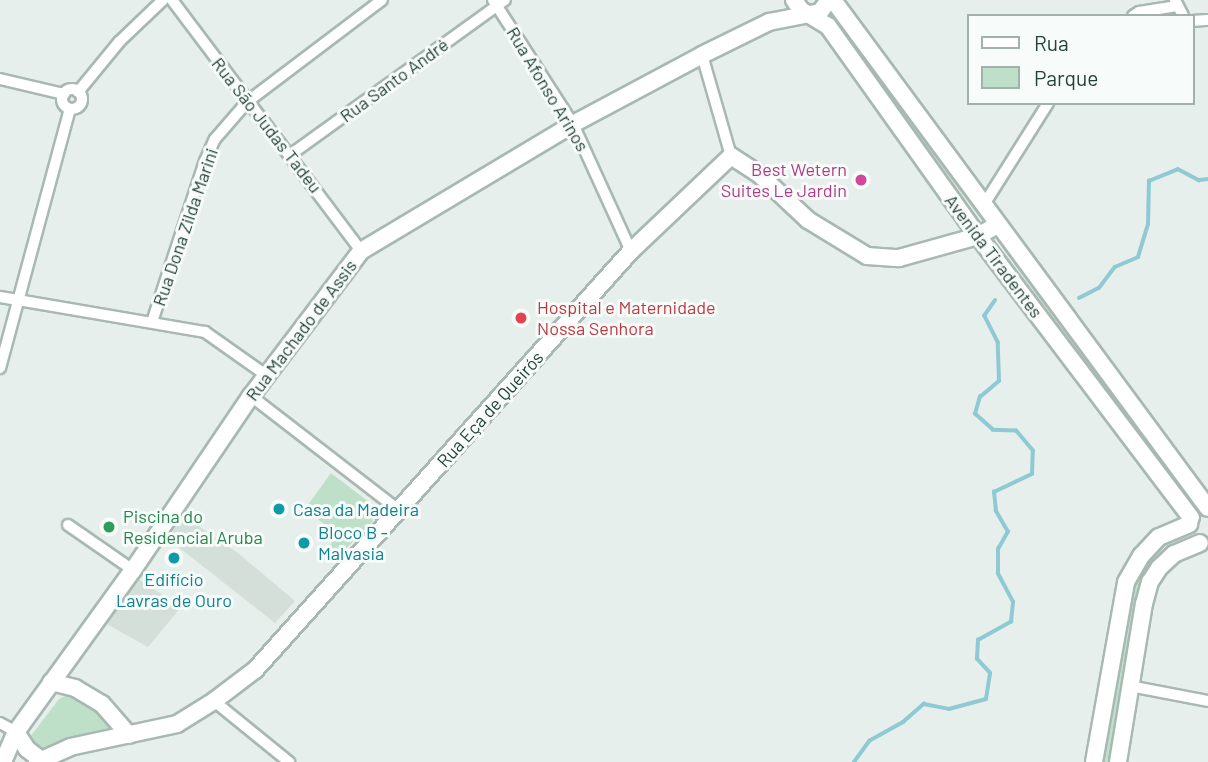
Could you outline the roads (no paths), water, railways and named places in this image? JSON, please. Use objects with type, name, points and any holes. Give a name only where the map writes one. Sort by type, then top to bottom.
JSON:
[{"type":"main road","points":[[769,22],[783,0]]},
{"type":"main road","name":"Avenida Tiradentes","points":[[794,0],[801,10],[828,26],[978,236],[1190,521],[1191,535],[1204,544]]},
{"type":"main road","points":[[813,15],[825,9],[831,0]]},
{"type":"main road","name":"Avenida Tiradentes","points":[[831,0],[1208,508]]},
{"type":"main road","name":"Rua Machado de Assis","points":[[4,762],[16,732],[133,570],[266,375],[361,251],[573,124],[702,55],[769,22],[813,15]]},
{"type":"main road","points":[[731,156],[760,175],[808,220],[867,256],[899,258],[978,236],[997,225]]},
{"type":"main road","name":"Rua Eça de Queirós","points":[[39,761],[69,747],[177,724],[214,701],[255,670],[631,251],[731,156]]},
{"type":"main road","points":[[1094,762],[1126,582],[1141,556],[1159,537],[1190,521],[1198,510],[1208,508]]},
{"type":"main road","points":[[1159,537],[1174,554]]},
{"type":"main road","points":[[1118,762],[1150,582],[1159,568],[1174,554],[1204,544]]},
{"type":"main road","points":[[51,682],[75,688],[102,704],[129,735]]},
{"type":"main road","points":[[16,732],[39,761]]},
{"type":"street","points":[[78,92],[119,42],[163,0]]},
{"type":"street","name":"Rua São Judas Tadeu","points":[[172,0],[361,251]]},
{"type":"street","name":"Rua Dona Zilda Marini","points":[[152,322],[205,161],[215,139],[247,102],[382,0]]},
{"type":"street","name":"Rua Afonso Arinos","points":[[498,2],[573,124],[631,251]]},
{"type":"street","name":"Rua Santo André","points":[[290,155],[498,2]]},
{"type":"street","points":[[1136,14],[1176,3]]},
{"type":"street","points":[[702,55],[731,156]]},
{"type":"street","points":[[0,79],[64,94],[70,90],[78,92]]},
{"type":"street","points":[[70,109],[81,104],[78,92]]},
{"type":"street","points":[[64,94],[63,104],[70,109]]},
{"type":"street","points":[[983,206],[1047,105]]},
{"type":"street","points":[[0,368],[70,109]]},
{"type":"street","points":[[0,297],[205,332],[266,375]]},
{"type":"street","points":[[251,396],[400,511]]},
{"type":"street","points":[[68,525],[133,570]]},
{"type":"street","points":[[1130,686],[1208,701]]},
{"type":"street","points":[[214,701],[289,762]]},
{"type":"street","points":[[0,723],[16,732]]},
{"type":"water","name":"Piscina do Residencial Aruba","points":[[109,518],[115,521],[118,527],[115,533],[109,536],[103,533],[100,527],[103,521]]},
{"type":"waterway","points":[[1079,298],[1099,288],[1115,267],[1138,257],[1148,224],[1149,181],[1178,169],[1199,180],[1208,179]]},
{"type":"waterway","points":[[854,762],[869,741],[903,722],[924,704],[949,709],[986,699],[990,673],[977,659],[978,640],[1011,622],[1013,602],[998,574],[998,549],[1008,532],[996,511],[994,492],[1032,474],[1033,451],[1016,431],[993,430],[975,414],[980,397],[999,381],[998,343],[984,316],[995,300]]},
{"type":"place","name":"Best Wetern Suites Le Jardin","points":[[861,180]]},
{"type":"place","name":"Hospital e Maternidade Nossa Senhora","points":[[521,318]]},
{"type":"place","name":"Casa da Madeira","points":[[279,509]]},
{"type":"place","name":"Piscina do Residencial Aruba","points":[[109,527]]},
{"type":"place","name":"Bloco B - Malvasia","points":[[304,543]]},
{"type":"place","name":"Edifício Lavras de Ouro","points":[[174,558]]}]
